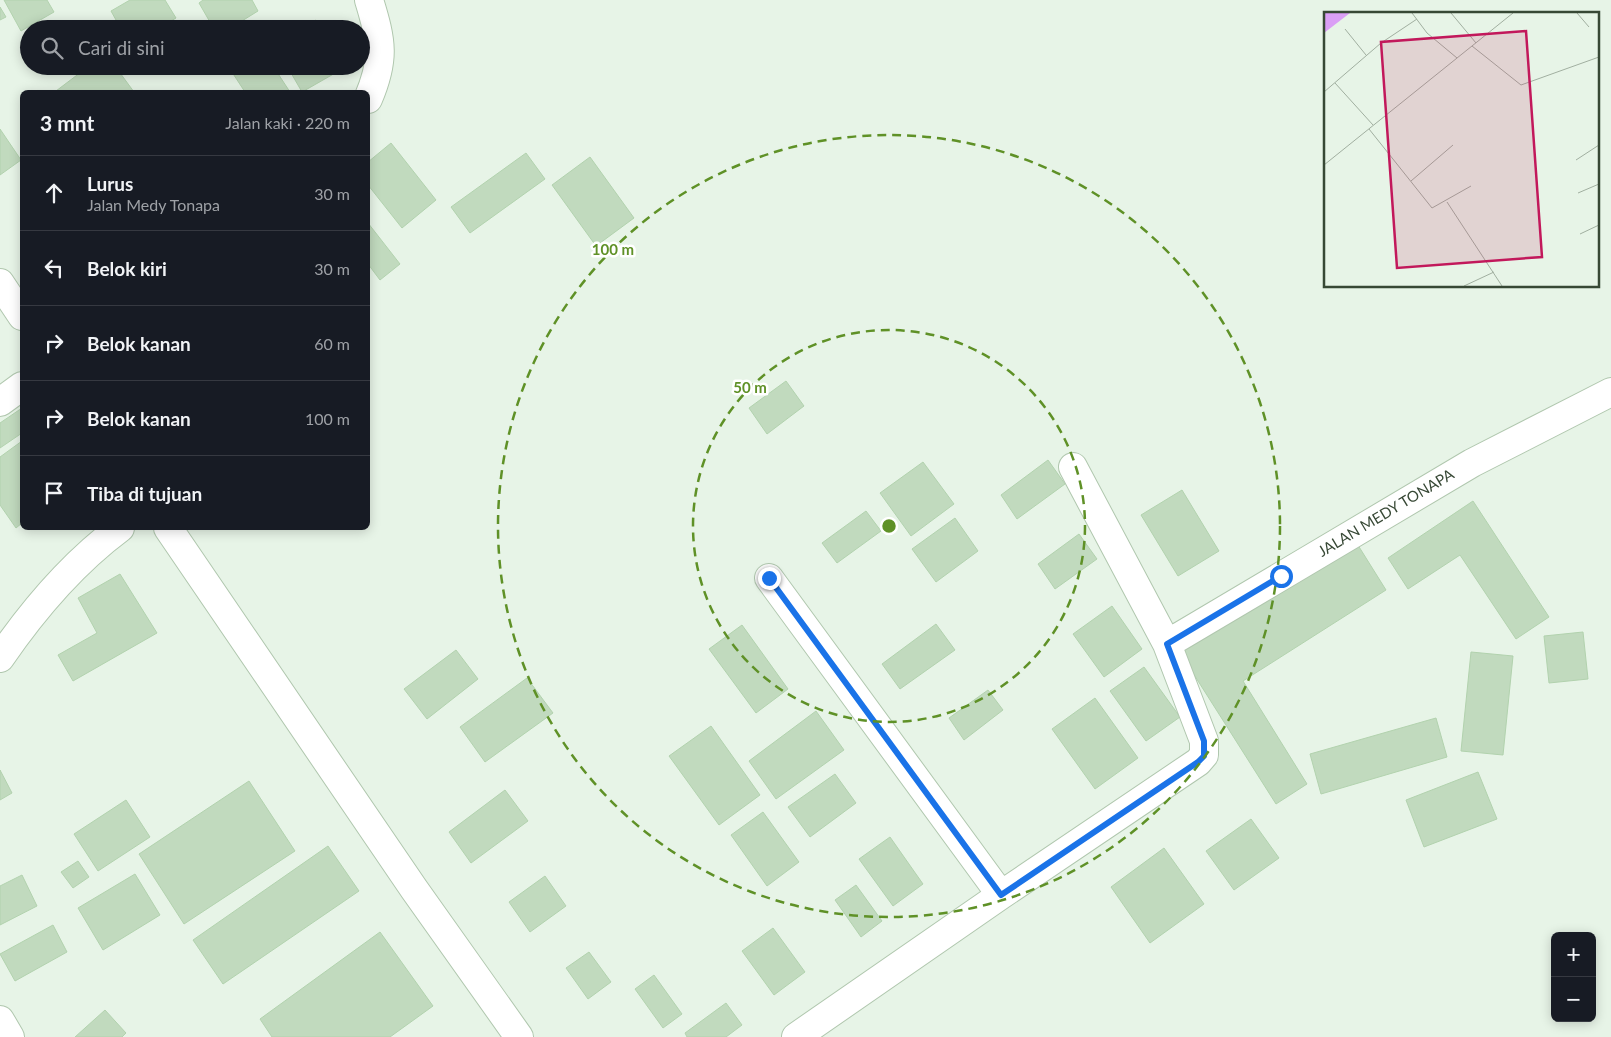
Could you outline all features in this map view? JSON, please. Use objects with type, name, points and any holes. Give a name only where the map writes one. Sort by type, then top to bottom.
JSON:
[{"type":"street","points":[[369,0],[379,39],[381,62],[370,94]]},
{"type":"street","points":[[0,283],[20,313]]},
{"type":"street","points":[[0,402],[20,387]]},
{"type":"street","name":"JALAN MEDY TONAPA","points":[[1167,644],[1472,463],[1611,392]]},
{"type":"street","points":[[796,1037],[1198,762],[1204,756],[1204,741],[1167,644],[1073,467]]},
{"type":"street","points":[[0,658],[72,570],[101,542],[117,530]]},
{"type":"street","points":[[169,530],[414,889],[519,1037]]},
{"type":"street","points":[[769,578],[1001,895]]},
{"type":"street","points":[[0,1020],[10,1037]]},
{"type":"building","points":[[4,0],[47,0],[54,12],[40,20],[20,20],[20,29]]},
{"type":"building","points":[[130,0],[165,0],[176,18],[173,20],[116,20],[111,11]]},
{"type":"building","points":[[203,0],[252,0],[258,11],[244,20],[209,20],[199,3]]},
{"type":"building","points":[[0,7],[6,17],[0,20]]},
{"type":"building","points":[[77,75],[122,75],[133,90],[57,90]]},
{"type":"building","points":[[234,75],[279,75],[289,90],[244,90]]},
{"type":"building","points":[[292,75],[332,75],[306,90],[301,90]]},
{"type":"building","points":[[0,129],[20,161],[0,175]]},
{"type":"building","points":[[391,143],[436,200],[402,228],[370,188],[370,160]]},
{"type":"building","points":[[526,153],[545,179],[470,233],[451,207]]},
{"type":"building","points":[[590,157],[634,218],[596,246],[552,185]]},
{"type":"building","points":[[370,226],[400,264],[380,280],[370,267]]},
{"type":"building","points":[[786,381],[804,406],[767,434],[749,408]]},
{"type":"building","points":[[20,409],[20,434],[0,448],[0,423]]},
{"type":"building","points":[[20,442],[20,525],[16,528],[0,505],[0,457]]},
{"type":"building","points":[[1048,460],[1065,484],[1017,519],[1001,495]]},
{"type":"building","points":[[923,462],[954,504],[911,536],[880,493]]},
{"type":"building","points":[[1182,490],[1219,551],[1178,576],[1141,515]]},
{"type":"building","points":[[1473,501],[1549,617],[1516,639],[1460,555],[1408,589],[1388,558]]},
{"type":"building","points":[[866,511],[881,531],[837,563],[822,543]]},
{"type":"building","points":[[955,518],[978,551],[936,582],[912,549]]},
{"type":"building","points":[[1079,534],[1097,559],[1055,589],[1038,564]]},
{"type":"building","points":[[1356,542],[1386,590],[1243,681],[1307,784],[1276,804],[1179,651]]},
{"type":"building","points":[[120,574],[157,633],[73,681],[58,655],[97,633],[78,598]]},
{"type":"building","points":[[1112,606],[1142,649],[1104,677],[1073,634]]},
{"type":"building","points":[[936,624],[955,650],[900,689],[882,664]]},
{"type":"building","points":[[742,625],[788,689],[756,713],[709,649]]},
{"type":"building","points":[[1583,632],[1588,679],[1549,683],[1544,636]]},
{"type":"building","points":[[456,650],[478,679],[427,719],[404,689]]},
{"type":"building","points":[[1471,652],[1513,656],[1503,755],[1461,751]]},
{"type":"building","points":[[1144,667],[1180,717],[1146,741],[1110,691]]},
{"type":"building","points":[[527,678],[553,713],[485,762],[460,727]]},
{"type":"building","points":[[988,690],[1003,710],[964,740],[949,718]]},
{"type":"building","points":[[1095,698],[1138,758],[1095,789],[1052,729]]},
{"type":"building","points":[[816,711],[844,750],[776,799],[749,761]]},
{"type":"building","points":[[1436,718],[1447,757],[1321,794],[1310,754]]},
{"type":"building","points":[[711,726],[760,795],[719,825],[669,756]]},
{"type":"building","points":[[0,770],[12,793],[0,800]]},
{"type":"building","points":[[1478,772],[1497,819],[1424,847],[1406,800]]},
{"type":"building","points":[[835,774],[856,803],[810,837],[788,807]]},
{"type":"building","points":[[249,781],[295,851],[184,924],[139,854]]},
{"type":"building","points":[[505,790],[528,821],[471,863],[449,832]]},
{"type":"building","points":[[126,800],[150,837],[98,871],[74,834]]},
{"type":"building","points":[[763,812],[799,862],[767,886],[731,835]]},
{"type":"building","points":[[1251,819],[1279,858],[1234,890],[1206,851]]},
{"type":"building","points":[[890,837],[923,884],[893,906],[859,859]]},
{"type":"building","points":[[328,846],[359,891],[223,984],[193,940]]},
{"type":"building","points":[[1164,848],[1204,904],[1150,943],[1111,887]]},
{"type":"building","points":[[78,861],[89,877],[73,888],[61,872]]},
{"type":"building","points":[[135,874],[160,915],[103,950],[78,908]]},
{"type":"building","points":[[22,875],[37,906],[0,925],[0,886]]},
{"type":"building","points":[[545,876],[566,906],[530,932],[509,902]]},
{"type":"building","points":[[856,885],[882,921],[861,937],[835,900]]},
{"type":"building","points":[[53,925],[67,952],[15,981],[0,954]]},
{"type":"building","points":[[773,928],[805,972],[774,995],[742,951]]},
{"type":"building","points":[[380,932],[433,1006],[390,1037],[272,1037],[260,1019]]},
{"type":"building","points":[[589,952],[611,982],[588,999],[566,968]]},
{"type":"building","points":[[654,975],[682,1014],[663,1028],[635,989]]},
{"type":"building","points":[[726,1003],[742,1025],[726,1037],[687,1037],[685,1033]]},
{"type":"building","points":[[105,1010],[126,1033],[122,1037],[75,1037]]},
{"type":"route","points":[[769,578],[1001,895],[1198,762],[1204,756],[1204,741],[1167,644],[1281,576]]}]
